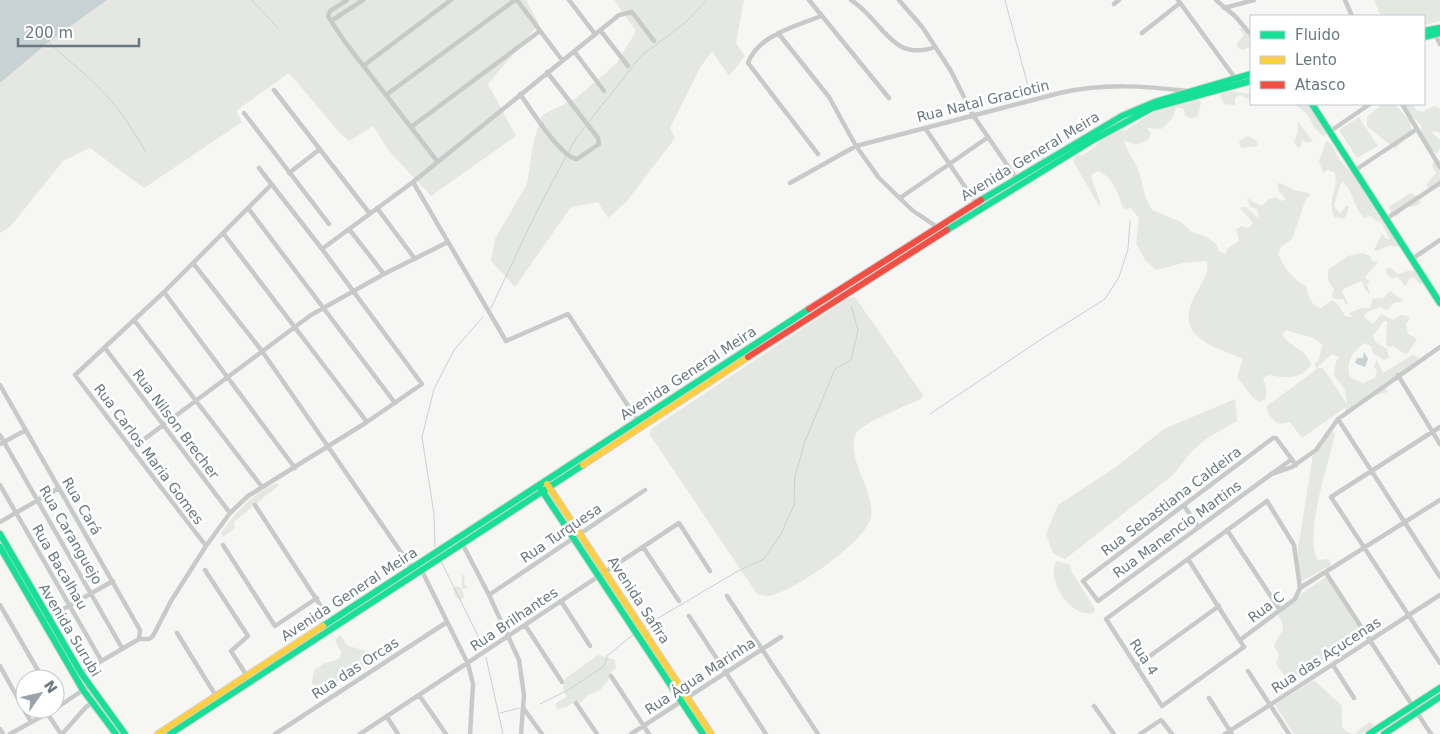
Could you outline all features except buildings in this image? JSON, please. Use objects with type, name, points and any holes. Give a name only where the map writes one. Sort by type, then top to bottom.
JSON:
[{"type":"main road","points":[[1425,32],[1440,28]]},
{"type":"main road","name":"Avenida General Meira","points":[[939,230],[1020,185],[1114,128],[1152,108],[1236,82],[1250,75]]},
{"type":"main road","name":"Avenida General Meira","points":[[170,734],[543,486],[939,230],[976,203],[1016,178],[1122,116],[1155,102],[1194,91],[1236,82],[1250,81]]},
{"type":"main road","points":[[1313,105],[1440,302]]},
{"type":"main road","points":[[1016,178],[1020,185]]},
{"type":"main road","name":"Avenida General Meira","points":[[158,734],[247,676],[328,617],[462,543],[543,486]]},
{"type":"main road","name":"Avenida Safira","points":[[543,486],[580,533],[606,572],[642,635],[685,700],[711,734]]},
{"type":"main road","name":"Avenida Safira","points":[[543,486],[599,576],[636,625]]},
{"type":"main road","name":"Avenida Surubi","points":[[0,534],[86,688],[101,701],[126,734]]},
{"type":"main road","name":"Avenida Surubi","points":[[0,547],[81,673],[92,703],[116,734]]},
{"type":"main road","points":[[1369,734],[1440,688]]},
{"type":"main road","points":[[1384,734],[1440,697]]},
{"type":"main road","name":"Avenida Safira","points":[[685,700],[703,734]]},
{"type":"street","points":[[347,0],[330,11],[328,16],[363,66],[437,161]]},
{"type":"street","points":[[332,21],[363,0]]},
{"type":"street","points":[[363,66],[451,0]]},
{"type":"street","points":[[386,95],[516,0],[562,60]]},
{"type":"street","points":[[570,0],[594,34]]},
{"type":"street","points":[[809,0],[889,98]]},
{"type":"street","points":[[851,0],[895,44],[921,52],[935,47]]},
{"type":"street","points":[[899,0],[912,13],[951,71],[973,115],[1016,178]]},
{"type":"street","points":[[1114,4],[1119,0]]},
{"type":"street","points":[[1216,0],[1236,17],[1250,34]]},
{"type":"street","points":[[1224,8],[1254,0]]},
{"type":"street","points":[[1345,0],[1352,15]]},
{"type":"street","points":[[1142,33],[1179,1],[1236,82]]},
{"type":"street","points":[[322,249],[413,182],[594,34],[619,16],[632,12],[654,40]]},
{"type":"street","points":[[818,154],[748,62],[750,56],[765,41],[778,33],[822,16]]},
{"type":"street","points":[[410,127],[540,30]]},
{"type":"street","points":[[600,30],[628,66]]},
{"type":"street","points":[[778,33],[829,97],[856,146],[879,178],[912,210],[939,230]]},
{"type":"street","points":[[1437,34],[1440,44]]},
{"type":"street","points":[[574,51],[604,91]]},
{"type":"street","points":[[520,94],[551,137],[572,158],[578,159],[594,149],[599,144],[598,138],[547,72]]},
{"type":"street","name":"Rua Natal Graciotin","points":[[790,183],[856,146],[1085,88],[1114,86],[1194,91]]},
{"type":"street","points":[[274,90],[370,214]]},
{"type":"street","points":[[1329,132],[1369,105]]},
{"type":"street","points":[[1403,105],[1440,167]]},
{"type":"street","points":[[244,113],[329,224]]},
{"type":"street","points":[[925,128],[976,203]]},
{"type":"street","points":[[1354,171],[1417,129]]},
{"type":"street","points":[[900,198],[987,138]]},
{"type":"street","points":[[289,173],[320,149]]},
{"type":"street","points":[[81,673],[139,639],[149,639],[157,630],[171,601],[206,546],[230,514],[248,496],[367,422],[422,384],[259,168]]},
{"type":"street","points":[[413,182],[506,341],[568,314],[640,424]]},
{"type":"street","points":[[1386,219],[1440,183]]},
{"type":"street","points":[[105,348],[272,184]]},
{"type":"street","points":[[248,208],[395,403]]},
{"type":"street","points":[[377,208],[415,259]]},
{"type":"street","points":[[349,229],[384,274]]},
{"type":"street","points":[[223,233],[367,422]]},
{"type":"street","points":[[1412,259],[1440,240]]},
{"type":"street","points":[[131,449],[295,326],[324,307],[448,242]]},
{"type":"street","points":[[193,263],[262,351],[417,569],[468,664],[472,684],[470,734]]},
{"type":"street","points":[[164,292],[295,468]]},
{"type":"street","points":[[134,320],[262,487]]},
{"type":"street","name":"Rua Manencio Martins","points":[[1270,474],[1296,465],[1316,450],[1338,419],[1440,347]]},
{"type":"street","name":"Rua Carlos Maria Gomes","points":[[105,348],[75,375],[206,546]]},
{"type":"street","name":"Rua Nilson Brecher","points":[[105,348],[230,514]]},
{"type":"street","points":[[1398,375],[1440,444]]},
{"type":"street","name":"Rua Cará","points":[[0,385],[140,630],[139,639]]},
{"type":"street","points":[[1338,419],[1440,577]]},
{"type":"street","points":[[1440,427],[1331,497],[1440,663]]},
{"type":"street","points":[[2,443],[26,430]]},
{"type":"street","name":"Rua Caranguejo","points":[[0,435],[2,443],[122,648]]},
{"type":"street","name":"Rua Sebastiana Caldeira","points":[[1098,601],[1083,581],[1273,438],[1276,438],[1292,459]]},
{"type":"street","points":[[1292,459],[1296,465]]},
{"type":"street","name":"Rua Manencio Martins","points":[[1098,601],[1292,459]]},
{"type":"street","name":"Rua Bacalhau","points":[[0,485],[101,660]]},
{"type":"street","points":[[0,522],[59,488]]},
{"type":"street","name":"Rua Turquesa","points":[[490,595],[645,490]]},
{"type":"street","name":"Rua C","points":[[1240,640],[1295,599],[1300,588],[1365,549],[1440,500]]},
{"type":"street","points":[[1240,640],[1188,559],[1266,501],[1294,545],[1300,588]]},
{"type":"street","points":[[255,505],[328,617]]},
{"type":"street","points":[[1184,506],[1198,526]]},
{"type":"street","name":"Rua Brilhantes","points":[[360,734],[679,523],[710,570]]},
{"type":"street","points":[[1227,530],[1280,610]]},
{"type":"street","points":[[462,543],[490,595],[522,672],[524,709],[521,734]]},
{"type":"street","points":[[222,545],[275,626],[316,598]]},
{"type":"street","points":[[643,547],[679,601]]},
{"type":"street","name":"Rua 4","points":[[1188,559],[1106,620],[1162,706],[1243,648],[1240,640]]},
{"type":"street","points":[[205,570],[248,636],[231,651],[247,676]]},
{"type":"street","points":[[1326,573],[1431,734]]},
{"type":"street","points":[[46,619],[112,582]]},
{"type":"street","name":"Rua das Açucenas","points":[[1225,734],[1231,732],[1440,595]]},
{"type":"street","points":[[727,596],[818,734]]},
{"type":"street","points":[[561,601],[590,646]]},
{"type":"street","points":[[0,605],[37,669]]},
{"type":"street","points":[[1136,666],[1219,606]]},
{"type":"street","points":[[689,616],[766,734]]},
{"type":"street","name":"Rua das Orcas","points":[[275,734],[447,622]]},
{"type":"street","points":[[525,625],[562,682]]},
{"type":"street","points":[[177,633],[216,696]]},
{"type":"street","name":"Rua Água Marinha","points":[[631,734],[781,637]]},
{"type":"street","points":[[1333,665],[1354,698]]},
{"type":"street","points":[[0,666],[31,722]]},
{"type":"street","points":[[1248,671],[1289,734]]},
{"type":"street","points":[[611,676],[649,734]]},
{"type":"street","points":[[65,702],[86,688]]},
{"type":"street","points":[[419,696],[446,734]]},
{"type":"street","points":[[1209,698],[1231,732]]},
{"type":"street","points":[[51,719],[62,734],[92,703],[101,701]]},
{"type":"street","points":[[576,703],[597,734]]},
{"type":"street","points":[[1094,706],[1114,734]]},
{"type":"street","points":[[524,709],[542,734]]},
{"type":"street","points":[[387,717],[398,734]]},
{"type":"street","points":[[10,734],[36,719]]},
{"type":"street","points":[[1140,734],[1161,720],[1172,734]]},
{"type":"street","points":[[0,729],[3,734]]},
{"type":"shaded area","points":[[0,0],[107,0],[50,41],[0,83]]},
{"type":"shaded area","points":[[107,0],[526,0],[539,24],[488,84],[516,136],[431,196],[390,152],[373,126],[349,141],[289,73],[236,111],[242,122],[144,188],[90,148],[63,161],[10,227],[0,233],[0,83],[50,41]]},
{"type":"shaded area","points":[[614,0],[744,0],[736,43],[745,56],[729,76],[712,51],[701,66],[670,128],[675,138],[627,201],[608,218],[598,202],[571,207],[515,287],[491,261],[495,239],[527,184],[533,144],[542,115],[575,99],[617,63],[636,31]]},
{"type":"shaded area","points":[[1374,0],[1440,0],[1440,21],[1425,25],[1425,15],[1381,15]]},
{"type":"shaded area","points":[[1242,28],[1250,37],[1248,40],[1250,41],[1250,46],[1243,50],[1238,48],[1237,43],[1244,35],[1239,29]]},
{"type":"shaded area","points":[[1228,91],[1250,94],[1250,100],[1240,95],[1235,98],[1235,105],[1224,104],[1220,95]]},
{"type":"shaded area","points":[[1197,97],[1201,103],[1198,116],[1191,119],[1185,115],[1184,109],[1177,107],[1171,120],[1161,129],[1147,128],[1151,133],[1148,140],[1136,145],[1124,140],[1126,148],[1138,169],[1152,210],[1181,222],[1192,232],[1205,236],[1216,244],[1219,251],[1225,254],[1228,248],[1239,241],[1236,229],[1242,226],[1249,228],[1253,223],[1240,208],[1246,207],[1258,218],[1257,209],[1250,207],[1247,198],[1261,206],[1269,199],[1276,197],[1281,201],[1286,199],[1278,190],[1278,183],[1284,185],[1311,195],[1306,199],[1292,239],[1281,247],[1278,254],[1289,273],[1306,286],[1310,300],[1314,305],[1321,308],[1332,300],[1338,304],[1345,316],[1352,317],[1349,313],[1362,308],[1370,308],[1373,299],[1384,298],[1390,291],[1404,301],[1394,303],[1387,310],[1380,307],[1367,312],[1364,317],[1373,324],[1381,314],[1393,320],[1401,315],[1408,316],[1410,318],[1406,324],[1408,334],[1417,339],[1408,353],[1405,354],[1393,346],[1389,347],[1386,345],[1387,321],[1384,321],[1373,336],[1375,342],[1387,349],[1389,358],[1384,360],[1373,353],[1371,346],[1365,343],[1357,349],[1349,362],[1350,377],[1363,383],[1375,378],[1377,372],[1374,366],[1377,360],[1383,373],[1412,355],[1419,357],[1417,364],[1388,384],[1382,383],[1388,392],[1368,397],[1358,405],[1351,407],[1345,418],[1346,407],[1302,438],[1290,422],[1278,424],[1268,414],[1267,406],[1317,369],[1314,364],[1319,360],[1322,345],[1318,341],[1287,330],[1282,334],[1288,342],[1309,359],[1311,364],[1303,373],[1293,377],[1269,375],[1263,378],[1267,392],[1265,399],[1259,402],[1253,398],[1237,377],[1243,359],[1209,344],[1192,330],[1189,320],[1190,306],[1206,276],[1207,261],[1183,263],[1156,270],[1146,261],[1136,244],[1139,218],[1131,208],[1124,209],[1109,178],[1098,171],[1092,174],[1100,207],[1073,161],[1076,156],[1083,155],[1094,148],[1103,138],[1122,129],[1125,131],[1158,109]],"holes":[[[1332,354],[1340,358],[1336,361],[1334,375],[1345,390],[1347,404],[1323,368],[1317,368]]]},
{"type":"shaded area","points":[[1294,105],[1308,105],[1325,130],[1326,134],[1324,136],[1315,128],[1308,115]]},
{"type":"shaded area","points":[[1381,105],[1396,105],[1410,122],[1412,132],[1395,149],[1367,126],[1367,117]]},
{"type":"shaded area","points":[[1406,105],[1414,105],[1416,110],[1422,112],[1434,106],[1440,109],[1440,133],[1434,131],[1432,133],[1440,139],[1440,148],[1437,154],[1431,150],[1421,131],[1422,127]]},
{"type":"shaded area","points":[[1359,117],[1378,146],[1357,158],[1339,130]]},
{"type":"shaded area","points":[[1298,122],[1313,141],[1307,143],[1302,140],[1301,146],[1298,148],[1294,142],[1298,132]]},
{"type":"shaded area","points":[[1248,136],[1256,140],[1258,146],[1241,148],[1239,141]]},
{"type":"shaded area","points":[[1326,141],[1332,145],[1339,159],[1354,176],[1379,217],[1399,244],[1396,247],[1390,245],[1377,251],[1374,250],[1382,234],[1387,239],[1390,239],[1382,224],[1370,216],[1364,218],[1343,182],[1340,185],[1334,206],[1340,214],[1346,206],[1349,206],[1345,219],[1334,217],[1332,198],[1336,183],[1335,173],[1328,170],[1323,173],[1319,161]]},
{"type":"shaded area","points":[[1440,160],[1440,181],[1429,188],[1426,185],[1436,173],[1432,166],[1434,161]]},
{"type":"shaded area","points":[[1410,193],[1419,198],[1421,203],[1402,208],[1398,216],[1392,216],[1389,207]]},
{"type":"shaded area","points":[[1363,253],[1370,256],[1373,262],[1379,261],[1365,277],[1370,282],[1367,284],[1370,294],[1365,290],[1362,281],[1343,289],[1342,292],[1348,303],[1345,305],[1344,299],[1334,299],[1332,296],[1334,290],[1328,280],[1328,270],[1348,256]]},
{"type":"shaded area","points":[[1389,267],[1398,274],[1411,270],[1414,271],[1419,274],[1425,283],[1420,284],[1411,277],[1405,286],[1398,277],[1391,278],[1386,273],[1386,269]]},
{"type":"shaded area","points":[[855,297],[923,395],[921,399],[865,426],[855,435],[855,455],[871,507],[871,517],[857,539],[827,564],[794,586],[768,596],[757,594],[650,435],[651,429],[849,298]]},
{"type":"shaded area","points":[[1364,352],[1368,359],[1365,367],[1355,363],[1357,358],[1363,358]]},
{"type":"shaded area","points":[[1235,399],[1237,421],[1206,439],[1192,451],[1173,475],[1065,559],[1053,553],[1046,534],[1058,505],[1116,467],[1164,429]]},
{"type":"shaded area","points":[[1333,431],[1335,434],[1319,498],[1313,534],[1314,549],[1318,560],[1329,559],[1331,565],[1302,581],[1299,579],[1298,549],[1313,454]]},
{"type":"shaded area","points":[[276,483],[279,485],[234,522],[235,528],[223,537],[221,533],[245,504],[259,492]]},
{"type":"shaded area","points":[[1057,561],[1070,565],[1072,572],[1095,609],[1093,613],[1084,613],[1076,610],[1062,596],[1054,577]]},
{"type":"shaded area","points":[[462,575],[465,575],[464,584],[468,588],[462,589]]},
{"type":"shaded area","points":[[1326,577],[1364,635],[1290,684],[1276,664],[1279,655],[1274,646],[1283,629],[1278,615],[1304,592]]},
{"type":"shaded area","points":[[457,586],[462,589],[464,597],[461,600],[456,598],[453,589]]},
{"type":"shaded area","points":[[340,635],[348,646],[368,652],[375,662],[356,669],[351,665],[347,678],[316,689],[312,683],[314,670],[325,663],[339,659],[341,652],[335,640]]},
{"type":"shaded area","points":[[598,655],[615,660],[616,667],[609,675],[609,679],[600,690],[588,695],[581,702],[575,701],[567,707],[557,709],[555,704],[566,697],[563,688],[566,678]]},
{"type":"shaded area","points":[[1314,680],[1342,706],[1342,727],[1347,732],[1354,734],[1294,734],[1275,705]]},
{"type":"shaded area","points":[[1369,722],[1375,725],[1361,734],[1354,734]]},
{"type":"waterway","points":[[252,0],[278,28]]},
{"type":"waterway","points":[[568,153],[576,138],[641,56],[685,23],[707,0]]},
{"type":"waterway","points":[[1005,0],[1028,86]]},
{"type":"waterway","points":[[48,41],[106,95],[127,122],[146,152]]},
{"type":"waterway","points":[[491,308],[534,217],[566,156]]},
{"type":"waterway","points":[[930,414],[1105,299],[1119,277],[1128,249],[1130,221]]},
{"type":"waterway","points":[[643,627],[738,571],[764,559],[781,534],[794,505],[795,476],[805,441],[835,369],[851,360],[858,330],[851,306]]},
{"type":"waterway","points":[[435,547],[434,514],[422,437],[434,389],[454,350],[483,317]]},
{"type":"waterway","points":[[441,561],[484,648]]},
{"type":"waterway","points":[[540,704],[570,689],[604,666],[607,656],[634,634]]},
{"type":"waterway","points":[[486,657],[503,734]]},
{"type":"waterway","points":[[500,713],[519,708]]},
{"type":"traffic: fast","points":[[1425,31],[1440,28]]},
{"type":"traffic: fast","points":[[1425,37],[1440,33]]},
{"type":"traffic: fast","points":[[981,200],[1122,116],[1155,102],[1250,74]]},
{"type":"traffic: fast","points":[[947,230],[1093,140],[1152,108],[1250,81]]},
{"type":"traffic: fast","points":[[1313,105],[1440,303]]},
{"type":"traffic: fast","points":[[323,626],[809,309]]},
{"type":"traffic: fast","points":[[170,734],[583,465]]},
{"type":"traffic: fast","points":[[541,489],[703,734]]},
{"type":"traffic: fast","points":[[0,534],[81,673],[125,734]]},
{"type":"traffic: fast","points":[[0,547],[83,690],[116,734]]},
{"type":"traffic: fast","points":[[1369,734],[1440,688]]},
{"type":"traffic: fast","points":[[1384,734],[1440,697]]},
{"type":"traffic: slow","points":[[583,465],[748,357]]},
{"type":"traffic: slow","points":[[547,484],[711,734]]},
{"type":"traffic: slow","points":[[158,734],[323,626]]},
{"type":"traffic: jam","points":[[809,309],[981,200]]},
{"type":"traffic: jam","points":[[748,357],[947,230]]}]
